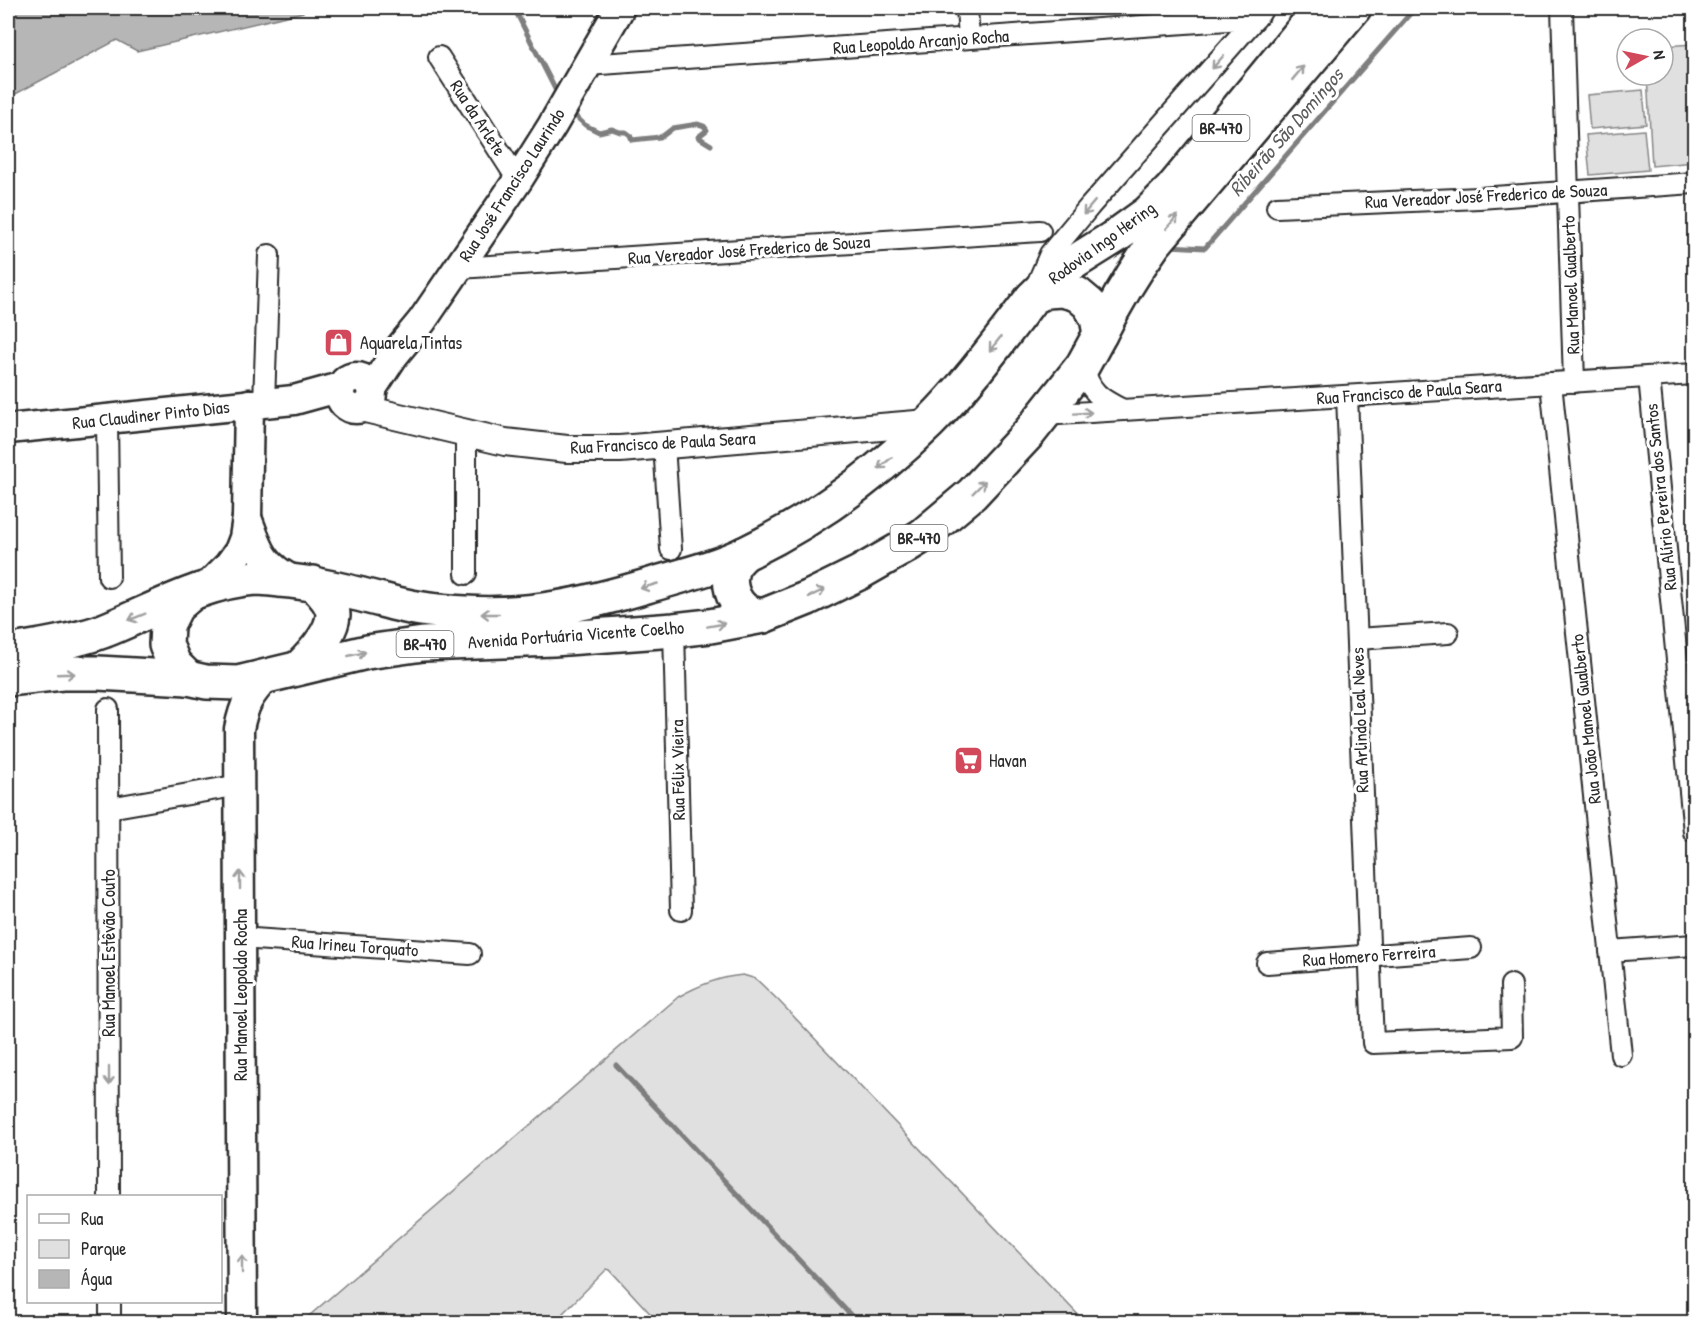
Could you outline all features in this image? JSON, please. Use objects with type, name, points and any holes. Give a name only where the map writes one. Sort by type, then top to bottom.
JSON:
[{"type":"highway","name":"Rodovia Ingo Hering","points":[[928,423],[1032,298],[1057,273],[1148,213],[1171,190],[1321,8]]},
{"type":"highway","name":"Rodovia Ingo Hering","points":[[1043,415],[1083,365],[1119,296],[1154,244],[1354,8]]},
{"type":"highway","points":[[1032,298],[1046,291],[1062,290],[1077,294],[1089,304],[1097,318],[1100,334]]},
{"type":"highway","name":"Avenida Portuária Vicente Coelho","points":[[8,679],[86,673],[238,683],[368,652],[423,644],[553,639],[674,630],[763,616],[808,598],[859,573],[922,536],[972,494],[1043,415]]},
{"type":"highway","name":"Avenida Portuária Vicente Coelho","points":[[8,652],[101,632],[197,592],[234,581],[257,578],[303,582],[434,611],[523,614],[598,600],[699,571],[744,554],[813,516],[850,490],[889,460],[928,423]]},
{"type":"highway","points":[[744,554],[732,571],[730,578],[732,591],[738,604],[749,612],[763,616]]},
{"type":"highway","points":[[300,667],[318,648],[328,631],[333,615],[324,594],[303,582]]},
{"type":"highway","points":[[188,678],[174,664],[166,645],[167,625],[176,607],[197,592]]},
{"type":"main road","name":"Rua José Francisco Laurindo","points":[[358,393],[422,321],[459,268],[552,126],[620,8]]},
{"type":"main road","name":"Rua Claudiner Pinto Dias","points":[[8,429],[358,393]]},
{"type":"main road","points":[[197,592],[228,566],[239,551],[244,538],[256,404]]},
{"type":"main road","points":[[247,518],[256,542],[273,568],[303,582]]},
{"type":"main road","name":"Rua Manoel Leopoldo Rocha","points":[[242,1323],[239,729],[243,710],[252,692],[267,676]]},
{"type":"street","points":[[967,8],[969,38]]},
{"type":"street","name":"Rua Manoel Gualberto","points":[[1562,8],[1574,382]]},
{"type":"street","name":"Rua Leopoldo Arcanjo Rocha","points":[[587,65],[969,38],[1261,13]]},
{"type":"street","points":[[1032,298],[1050,254],[1261,13]]},
{"type":"street","name":"Rua da Arlete","points":[[439,57],[518,180]]},
{"type":"street","name":"Rua Vereador José Frederico de Souza","points":[[1277,207],[1695,183]]},
{"type":"street","name":"Rua Vereador José Frederico de Souza","points":[[459,268],[1040,231]]},
{"type":"street","points":[[256,404],[268,255]]},
{"type":"street","points":[[1083,365],[1085,377],[1092,390],[1103,400],[1123,410]]},
{"type":"street","name":"Rua Francisco de Paula Seara","points":[[1043,415],[1695,374]]},
{"type":"street","name":"Rua Alírio Pereira dos Santos","points":[[1649,376],[1695,832]]},
{"type":"street","name":"Rua João Manoel Gualberto","points":[[1551,383],[1621,1055]]},
{"type":"street","name":"Rua Francisco de Paula Seara","points":[[358,393],[401,416],[466,434],[522,446],[567,449],[664,445],[928,423]]},
{"type":"street","name":"Rua Arlindo Leal Neves","points":[[1347,396],[1373,1043],[1512,1037],[1511,985]]},
{"type":"street","points":[[107,419],[110,577]]},
{"type":"street","points":[[466,434],[466,574]]},
{"type":"street","points":[[664,445],[671,549]]},
{"type":"street","name":"Rua Félix Vieira","points":[[674,630],[681,909]]},
{"type":"street","points":[[1357,639],[1448,633]]},
{"type":"street","name":"Rua Manoel Estêvão Couto","points":[[108,710],[110,1195]]},
{"type":"street","points":[[108,808],[240,785]]},
{"type":"street","name":"Rua Irineu Torquato","points":[[240,938],[470,954]]},
{"type":"street","points":[[1610,951],[1695,945]]},
{"type":"street","name":"Rua Homero Ferreira","points":[[1267,963],[1471,948]]},
{"type":"street","points":[[110,1303],[110,1323]]},
{"type":"green space","points":[[1694,44],[1694,162],[1652,166],[1648,87],[1675,87],[1675,45]]},
{"type":"green space","points":[[1643,90],[1646,124],[1590,129],[1587,95]]},
{"type":"green space","points":[[1644,130],[1648,170],[1590,175],[1586,135]]},
{"type":"green space","points":[[743,975],[756,979],[778,1000],[1085,1322],[658,1322],[607,1269],[554,1322],[302,1322],[678,997],[709,982]]},
{"type":"water","points":[[8,8],[304,8],[303,12],[137,51],[117,40],[8,98]]},
{"type":"waterway","name":"Ribeirão São Domingos","points":[[514,8],[558,95]]},
{"type":"waterway","name":"Ribeirão São Domingos","points":[[1169,246],[1205,248],[1415,8]]},
{"type":"waterway","name":"Ribeirão São Domingos","points":[[571,112],[585,125],[599,132],[612,129],[626,132],[632,140],[660,137],[673,128],[698,124],[707,130],[698,137],[711,145]]},
{"type":"waterway","points":[[616,1065],[857,1322]]},
{"type":"place","name":"Aquarela Tintas","points":[[339,343]]},
{"type":"place","name":"Havan","points":[[968,761]]}]
